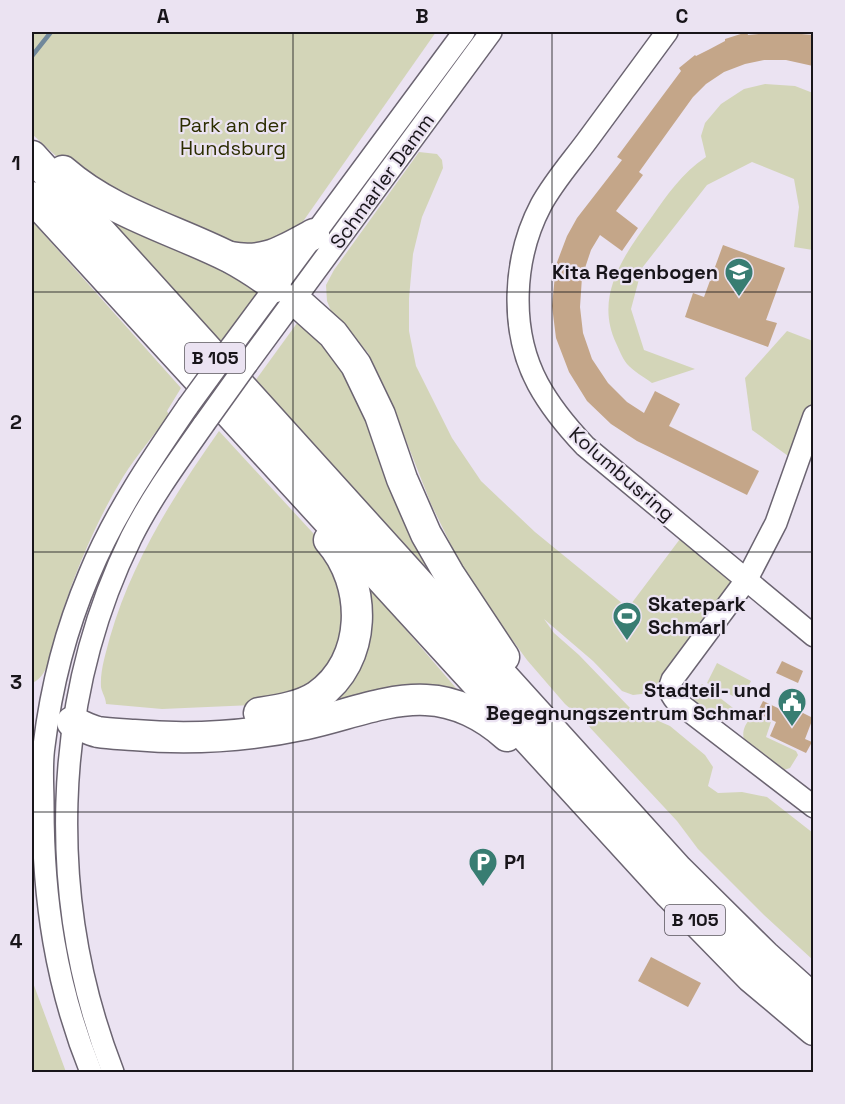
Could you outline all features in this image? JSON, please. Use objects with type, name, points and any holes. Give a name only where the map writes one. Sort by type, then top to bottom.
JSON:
[{"type":"highway","points":[[32,139],[77,183],[132,215],[229,257],[285,294],[333,334],[356,365],[377,406],[402,479],[426,534],[473,610],[524,683],[533,712]]},
{"type":"highway","name":"B 105","points":[[32,156],[678,870],[813,1000]]},
{"type":"highway","name":"B 105","points":[[32,196],[669,894],[751,977],[813,1030]]},
{"type":"highway","points":[[229,257],[247,261],[263,259],[314,234]]},
{"type":"highway","points":[[51,718],[99,713],[148,718],[203,718],[277,711],[316,696],[337,676],[352,652],[356,636],[356,600],[348,572],[334,545],[294,500],[283,471]]},
{"type":"highway","points":[[51,718],[97,732],[149,736],[223,736],[306,724],[398,702],[439,701],[465,709],[494,725],[556,788],[584,802]]},
{"type":"street","name":"Schmarler Damm","points":[[285,294],[314,234],[464,32]]},
{"type":"street","name":"Schmarler Damm","points":[[285,294],[491,32]]},
{"type":"street","name":"Kolumbusring","points":[[667,32],[541,205],[527,239],[517,292],[519,317],[530,367],[547,400],[561,420],[585,446],[813,636]]},
{"type":"street","points":[[113,1072],[87,988],[75,932],[67,833],[69,761],[51,718],[94,632],[131,538],[155,495],[273,330],[285,294]]},
{"type":"street","points":[[91,1072],[60,978],[48,914],[43,843],[43,748],[51,718],[57,671],[70,626],[89,575],[124,504],[188,406],[231,347],[285,294]]},
{"type":"street","points":[[813,416],[776,523],[747,579],[669,686],[670,693],[676,701],[813,807]]},
{"type":"green space","name":"Park an der Hundsburg","points":[[32,32],[436,32],[297,230],[239,253],[69,168],[32,134]]},
{"type":"green space","points":[[765,84],[795,86],[813,93],[813,250],[794,247],[799,207],[794,179],[752,162],[707,185],[642,268],[631,309],[644,350],[695,369],[652,383],[627,364],[610,326],[608,309],[615,277],[631,247],[669,193],[682,177],[706,157],[701,136],[705,123],[721,104],[744,89]]},
{"type":"green space","points":[[419,152],[437,154],[442,160],[443,168],[422,217],[413,254],[409,331],[416,366],[452,438],[481,481],[535,532],[628,608],[683,535],[738,581],[666,691],[633,695],[622,691],[593,661],[544,619],[554,633],[579,655],[631,709],[670,726],[705,755],[713,767],[708,786],[718,793],[742,792],[767,797],[813,833],[813,960],[698,849],[677,821],[582,719],[565,704],[527,660],[484,601],[457,557],[431,504],[387,392],[368,353],[331,311],[327,301],[326,285],[334,270]]},
{"type":"green space","points":[[86,198],[260,290],[249,309],[219,344]]},
{"type":"green space","points":[[32,221],[181,388],[167,411],[169,415],[128,469],[105,509],[69,593],[49,662],[39,679],[32,683]]},
{"type":"green space","points":[[300,319],[345,362],[429,568],[255,381]]},
{"type":"green space","points":[[787,331],[813,341],[813,416],[798,463],[752,430],[745,378]]},
{"type":"green space","points":[[219,431],[325,546],[343,575],[344,646],[308,688],[253,705],[162,709],[106,704],[101,687],[102,668],[119,609],[130,582],[142,555],[171,504]]},
{"type":"green space","points":[[364,581],[468,702],[242,727],[234,724],[319,702]]},
{"type":"green space","points":[[717,663],[751,681],[741,700],[707,683]]},
{"type":"green space","points":[[702,684],[733,708],[719,726],[688,702]]},
{"type":"green space","points":[[751,718],[771,722],[766,737],[796,751],[798,755],[790,768],[784,770],[744,741],[744,729]]},
{"type":"green space","points":[[32,980],[66,1072],[32,1072]]},
{"type":"building","points":[[747,32],[748,35],[779,32],[813,35],[813,66],[786,60],[764,60],[745,64],[724,72],[706,84],[693,97],[639,172],[643,175],[616,211],[638,228],[622,251],[600,235],[591,250],[582,277],[580,307],[583,333],[592,359],[608,383],[627,402],[644,413],[655,391],[680,404],[669,426],[759,471],[747,495],[637,441],[611,424],[587,401],[569,372],[556,338],[552,306],[556,265],[567,236],[577,218],[622,160],[617,157],[681,71],[679,68],[695,55],[725,39]]},
{"type":"building","name":"Kita Regenbogen","points":[[723,245],[785,268],[766,320],[777,323],[768,347],[685,317],[693,293],[704,297]]},
{"type":"building","points":[[782,661],[803,671],[798,683],[776,673]]},
{"type":"building","name":"Stadteil- und Begegnungszentrum Schmarl","points":[[789,695],[806,703],[801,712],[813,718],[805,739],[812,742],[806,753],[770,736],[776,722],[757,713],[763,701],[782,710]]},
{"type":"building","points":[[651,957],[701,983],[688,1007],[638,981]]},
{"type":"waterway","points":[[32,56],[51,32]]},
{"type":"place","name":"Kita Regenbogen","points":[[739,298]]},
{"type":"place","name":"Skatepark Schmarl","points":[[627,642]]},
{"type":"place","name":"Stadteil- und Begegnungszentrum Schmarl","points":[[792,728]]},
{"type":"place","name":"P1","points":[[483,888]]}]
